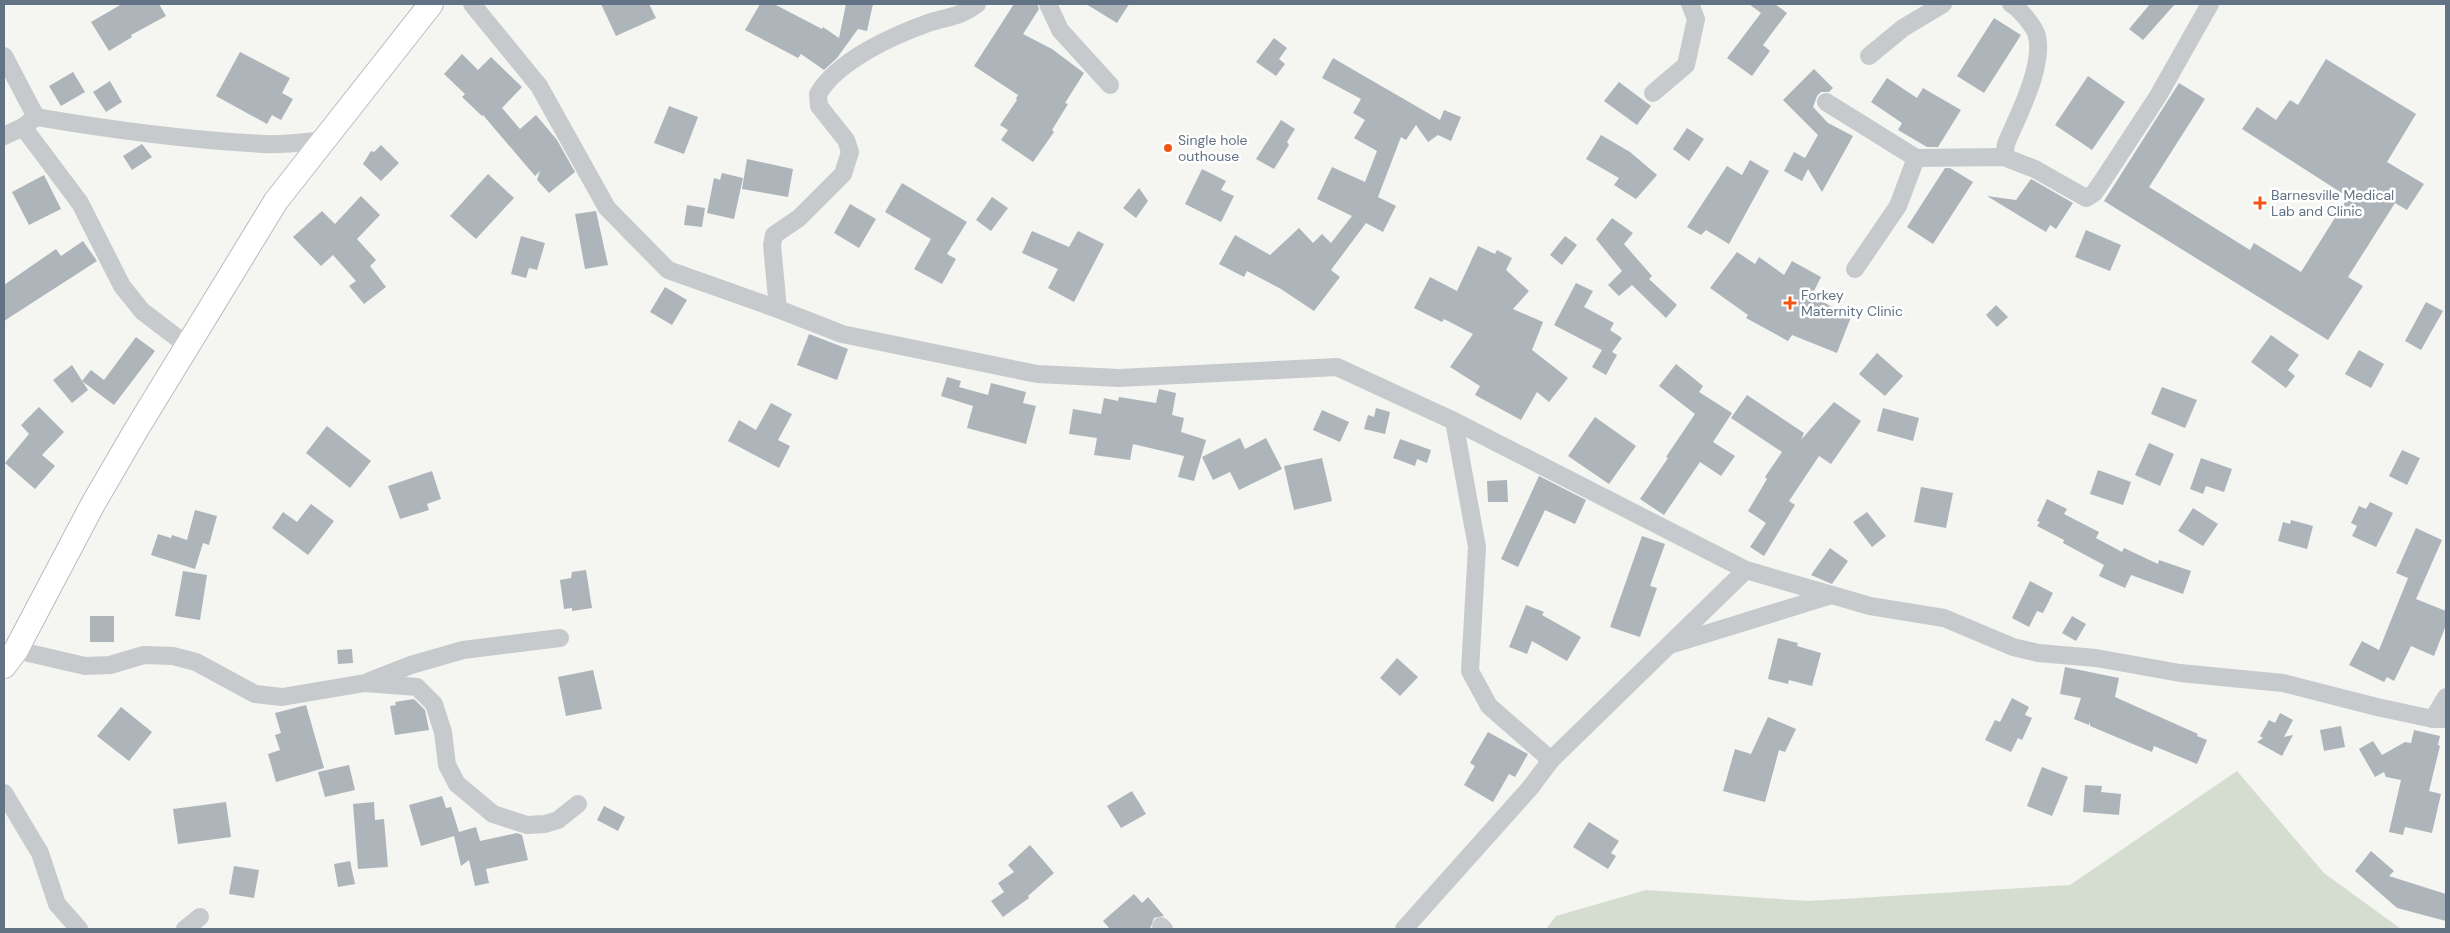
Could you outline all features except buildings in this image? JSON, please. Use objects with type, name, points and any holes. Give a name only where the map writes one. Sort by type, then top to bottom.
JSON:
[{"type":"main road","points":[[10,658],[93,504],[276,201],[431,4]]},
{"type":"street","points":[[472,4],[539,86],[607,208],[668,270],[778,308],[842,334],[1036,374],[1119,378],[1337,367],[1454,422],[1746,570],[1870,606],[1944,618],[2013,647],[2038,653],[2096,658],[2180,673],[2283,683],[2440,719],[2446,697]]},
{"type":"street","points":[[778,308],[772,245],[774,235],[799,218],[844,174],[850,152],[846,140],[820,106],[818,94],[825,82],[850,62],[878,45],[931,22],[965,13],[977,4]]},
{"type":"street","points":[[1048,4],[1060,30],[1110,84]]},
{"type":"street","points":[[1653,93],[1686,65],[1696,20],[1690,4]]},
{"type":"street","points":[[1869,56],[1903,28],[1943,4]]},
{"type":"street","points":[[2004,157],[2006,144],[2037,66],[2037,36],[2018,8],[2011,4]]},
{"type":"street","points":[[1826,102],[1916,158],[2004,157],[2035,169],[2086,198],[2094,193],[2158,96],[2210,4]]},
{"type":"street","points":[[4,56],[30,122],[80,203],[122,286],[142,310],[188,346]]},
{"type":"street","points":[[4,136],[30,122],[266,144],[325,140]]},
{"type":"street","points":[[1855,269],[1898,206],[1916,158]]},
{"type":"street","points":[[1454,422],[1476,547],[1470,671],[1489,706],[1551,760]]},
{"type":"street","points":[[1404,929],[1530,788],[1551,760],[1746,570]]},
{"type":"street","points":[[1669,645],[1832,595]]},
{"type":"street","points":[[10,658],[85,666],[110,665],[144,655],[173,656],[196,662],[255,694],[282,696],[365,683],[410,665],[463,650],[560,638]]},
{"type":"street","points":[[365,683],[417,687],[434,704],[443,732],[447,765],[457,784],[493,814],[527,825],[545,824],[558,820],[578,804]]},
{"type":"street","points":[[4,793],[40,853],[57,904],[79,929]]},
{"type":"street","points":[[185,929],[200,917]]},
{"type":"shaded area","points":[[2237,771],[2324,873],[2401,929],[1546,929],[1556,916],[1646,890],[1808,901],[2070,885]]},
{"type":"place","name":"Single hole outhouse","points":[[1168,148]]},
{"type":"place","name":"Barnesville Medical Lab and Clinic","points":[[2260,203]]},
{"type":"place","name":"Forkey Maternity Clinic","points":[[1790,303]]}]
